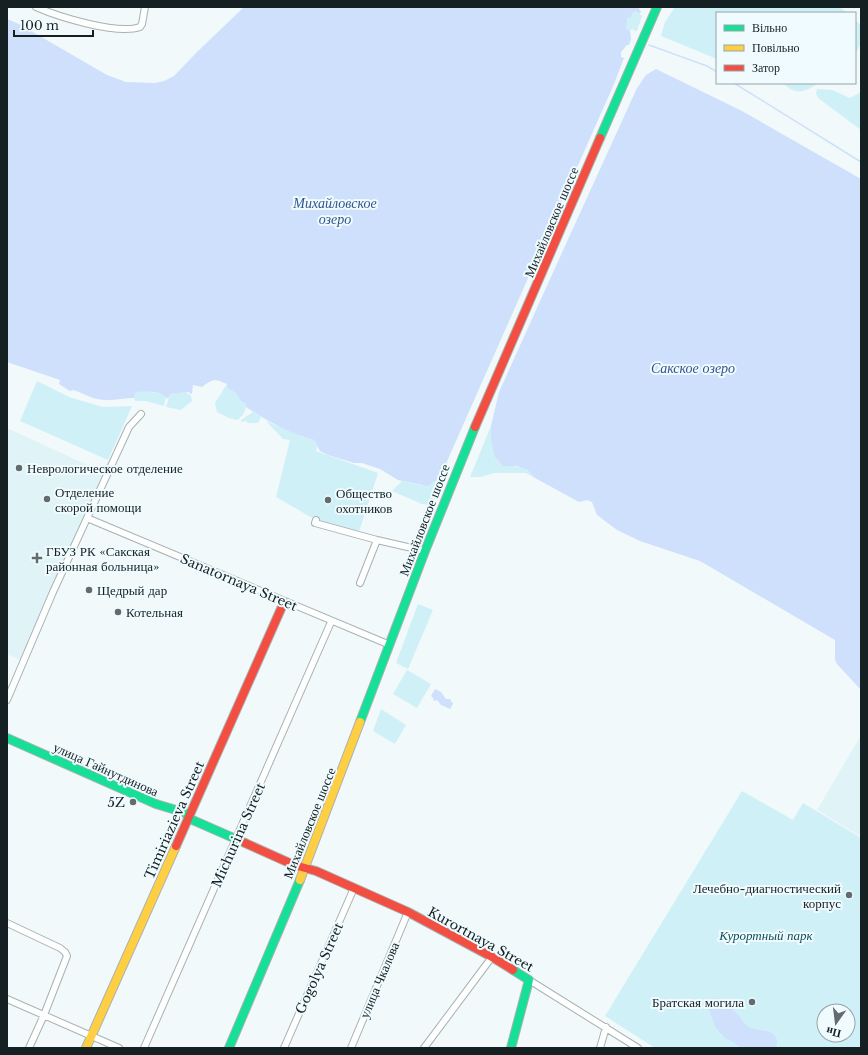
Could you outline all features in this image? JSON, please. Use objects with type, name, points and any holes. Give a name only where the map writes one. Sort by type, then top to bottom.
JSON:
[{"type":"street","points":[[36,7],[64,18],[92,25],[131,29],[140,27],[142,24],[145,7]]},
{"type":"street","name":"Михайловское шоссе","points":[[229,1048],[305,868],[464,452],[657,7]]},
{"type":"street","points":[[7,700],[44,612],[129,427],[141,414]]},
{"type":"street","name":"Sanatornaya Street","points":[[88,518],[390,646]]},
{"type":"street","points":[[316,520],[315,523],[425,551]]},
{"type":"street","points":[[360,583],[377,540]]},
{"type":"street","name":"Timiriazieva Street","points":[[86,1048],[284,602]]},
{"type":"street","name":"Michurina Street","points":[[144,1048],[331,622]]},
{"type":"street","name":"улица Гайнутдинова","points":[[7,738],[156,804],[186,813],[188,818],[294,865],[305,868]]},
{"type":"street","name":"Kurortnaya Street","points":[[305,868],[316,871],[408,912],[492,957],[638,1048]]},
{"type":"street","name":"Gogolya Street","points":[[284,1048],[354,888]]},
{"type":"street","name":"улица Чкалова","points":[[351,1048],[408,912]]},
{"type":"street","points":[[7,923],[60,948],[65,952],[66,956],[44,1015],[29,1048]]},
{"type":"street","points":[[424,1048],[492,957]]},
{"type":"street","points":[[511,1048],[529,980]]},
{"type":"street","points":[[7,999],[119,1048]]},
{"type":"street","points":[[600,1048],[606,1027]]},
{"type":"shaded area","name":"ГБУЗ РК «Сакская районная больница»","points":[[7,428],[105,473],[20,660],[7,654]]},
{"type":"shaded area","points":[[861,735],[861,837],[817,810]]},
{"type":"green space","points":[[675,7],[840,7],[846,12],[716,12],[716,59],[661,36],[665,22]]},
{"type":"green space","points":[[636,11],[642,16],[637,31],[632,29],[630,31],[625,26],[627,24],[627,18]]},
{"type":"green space","points":[[856,21],[861,25],[861,43],[856,53]]},
{"type":"green space","points":[[784,84],[817,84],[809,89],[801,91],[792,90]]},
{"type":"green space","points":[[817,89],[832,90],[850,98],[861,92],[861,130],[818,98],[816,93]]},
{"type":"green space","points":[[37,381],[69,397],[103,407],[132,406],[108,460],[20,421]]},
{"type":"green space","points":[[227,384],[241,398],[242,402],[246,404],[244,413],[237,420],[217,412],[215,403]]},
{"type":"green space","points":[[147,391],[164,395],[166,397],[164,406],[146,401],[135,401],[134,398],[136,392]]},
{"type":"green space","points":[[186,392],[191,396],[192,401],[181,410],[166,407],[170,394]]},
{"type":"green space","points":[[253,412],[261,417],[258,423],[248,423],[246,421],[241,422],[241,420]]},
{"type":"green space","points":[[266,421],[314,440],[317,446],[316,451],[378,473],[359,532],[316,520],[276,497],[290,440],[283,439]]},
{"type":"green space","points":[[491,426],[494,456],[503,466],[513,466],[524,469],[535,478],[526,473],[494,473],[481,477],[470,477]]},
{"type":"green space","points":[[448,459],[442,483],[431,505],[422,504],[392,491],[402,481],[421,485],[436,480]]},
{"type":"green space","points":[[418,604],[433,610],[408,669],[396,663]]},
{"type":"green space","points":[[407,670],[431,684],[417,708],[393,694]]},
{"type":"green space","points":[[381,709],[406,725],[395,744],[373,731]]},
{"type":"green space","name":"Курортный парк","points":[[742,791],[793,820],[803,803],[861,838],[861,1048],[655,1048],[605,1016]]},
{"type":"water","name":"Михайловское озеро","points":[[244,7],[638,7],[641,12],[639,14],[636,11],[631,17],[627,18],[626,28],[630,31],[631,39],[629,45],[627,45],[621,52],[621,57],[624,58],[614,84],[448,459],[436,480],[428,486],[398,480],[380,469],[362,463],[354,463],[320,451],[314,440],[296,434],[262,417],[246,407],[246,404],[242,402],[236,393],[229,389],[227,384],[216,380],[208,382],[202,387],[193,385],[192,394],[188,392],[170,394],[168,399],[161,394],[153,392],[136,392],[134,398],[102,400],[73,390],[70,391],[59,384],[60,380],[7,362],[7,19],[19,24],[107,75],[126,82],[155,83],[164,81],[174,76]]},
{"type":"water","name":"Сакское озеро","points":[[656,69],[742,111],[861,179],[861,690],[837,664],[835,660],[835,640],[700,561],[640,541],[617,530],[597,515],[592,502],[587,500],[579,502],[535,478],[527,470],[517,466],[503,466],[494,456],[491,426],[499,392],[637,88],[646,75]]},
{"type":"water","points":[[435,689],[441,692],[446,699],[450,699],[453,704],[450,709],[441,705],[437,700],[434,701],[431,696]]},
{"type":"water","points":[[714,998],[731,1008],[750,1028],[766,1031],[775,1036],[777,1039],[776,1048],[741,1048],[725,1038],[716,1028],[708,1007],[709,1002]]},
{"type":"waterway","points":[[649,45],[707,66],[716,71]]},
{"type":"waterway","points":[[736,84],[861,162]]},
{"type":"traffic: fast","points":[[600,138],[657,7]]},
{"type":"traffic: fast","points":[[360,722],[425,551],[475,427]]},
{"type":"traffic: fast","points":[[7,738],[156,804],[186,813],[188,818],[245,843]]},
{"type":"traffic: fast","points":[[229,1048],[300,880]]},
{"type":"traffic: fast","points":[[511,1048],[529,980],[513,970]]},
{"type":"traffic: slow","points":[[300,880],[360,722]]},
{"type":"traffic: slow","points":[[86,1048],[176,846]]},
{"type":"traffic: jam","points":[[475,427],[600,138]]},
{"type":"traffic: jam","points":[[176,846],[284,602]]},
{"type":"traffic: jam","points":[[245,843],[294,865],[316,871],[408,912],[492,957],[513,970]]},
{"type":"place","name":"Неврологическое отделение","points":[[19,468]]},
{"type":"place","name":"Отделение скорой помощи","points":[[47,499]]},
{"type":"place","name":"Общество охотников","points":[[328,500]]},
{"type":"place","name":"ГБУЗ РК «Сакская районная больница»","points":[[37,558]]},
{"type":"place","name":"Щедрый дар","points":[[89,590]]},
{"type":"place","name":"Котельная","points":[[118,612]]},
{"type":"place","name":"5Z","points":[[133,802]]},
{"type":"place","name":"Лечебно-диагностический корпус","points":[[849,895]]},
{"type":"place","name":"Братская могила","points":[[752,1002]]}]
